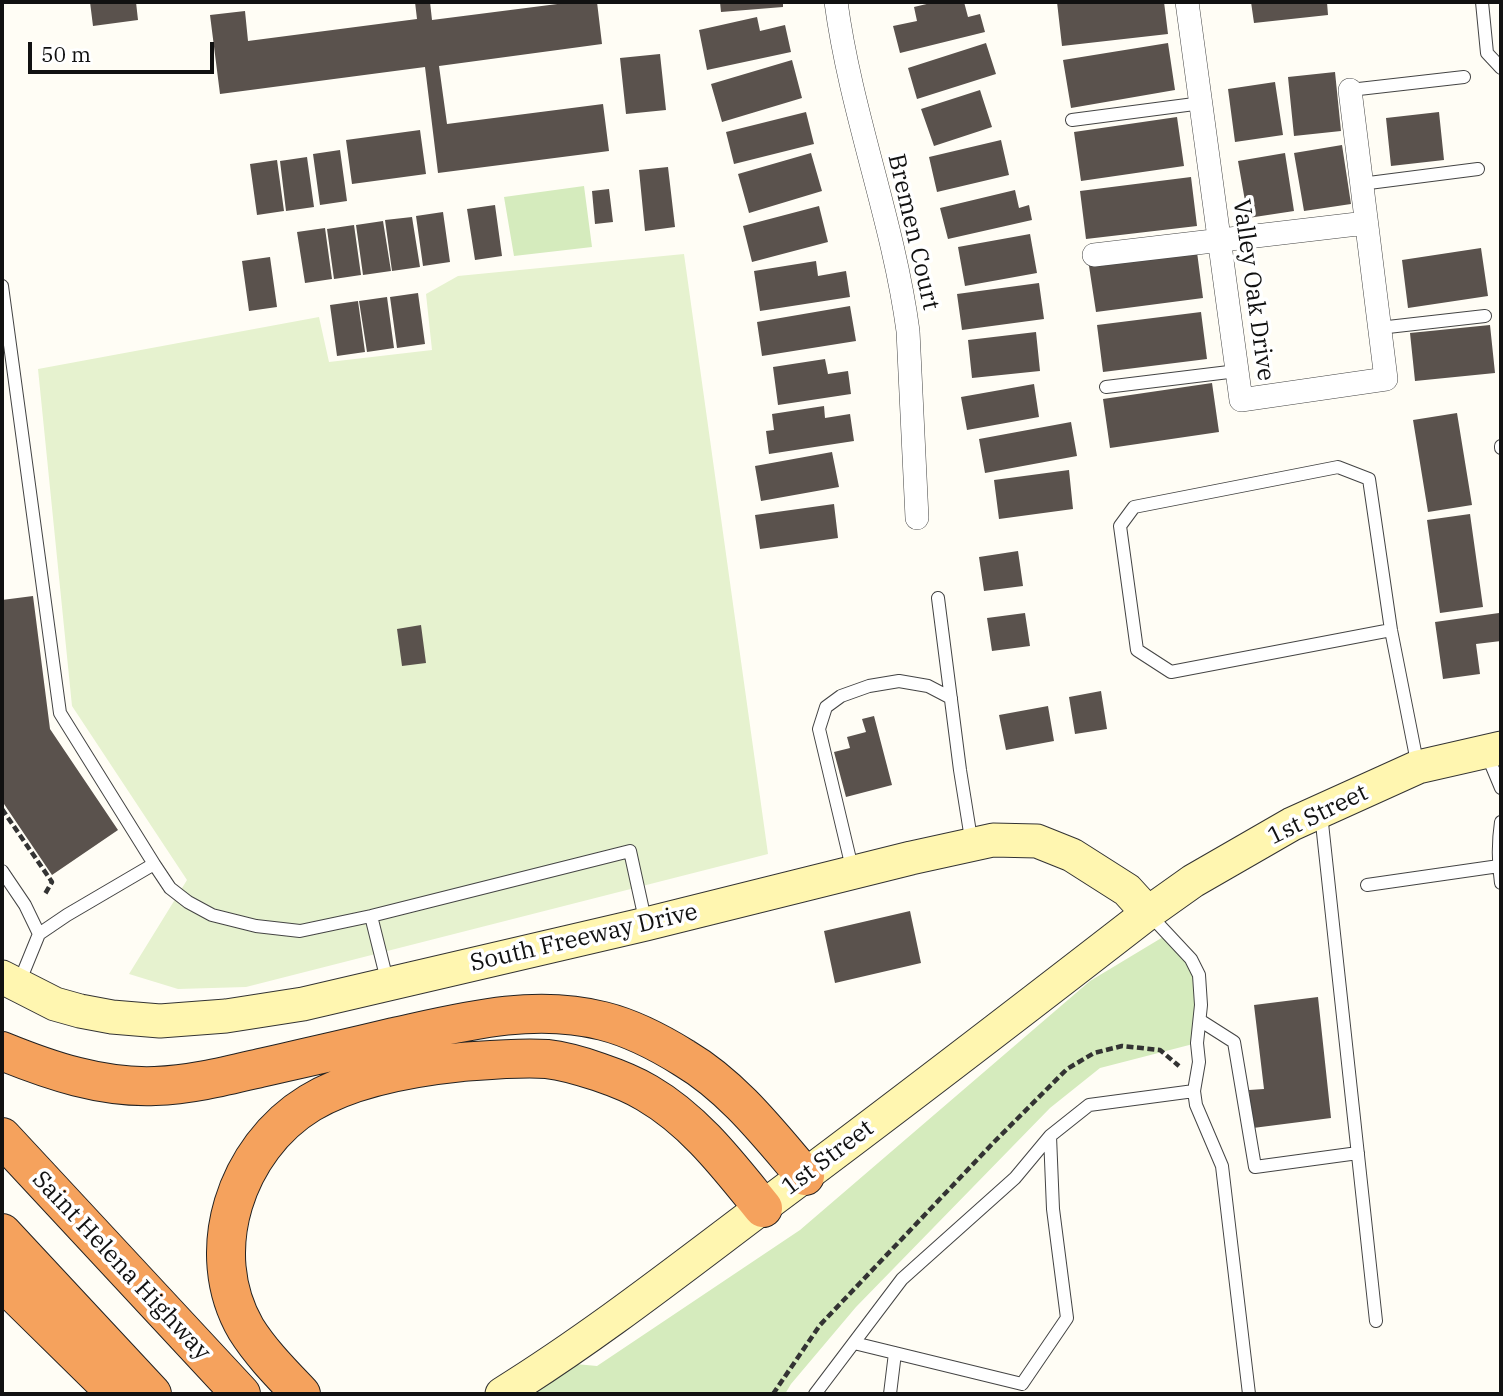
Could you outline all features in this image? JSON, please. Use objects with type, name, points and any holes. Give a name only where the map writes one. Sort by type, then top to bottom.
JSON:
[{"type":"highway","points":[[2,1051],[59,1073],[89,1080],[156,1086],[190,1083],[234,1074],[465,1021],[514,1014],[582,1017],[603,1021],[646,1037],[686,1059],[717,1082],[759,1121],[805,1176]]},
{"type":"highway","points":[[300,1394],[259,1348],[237,1309],[229,1285],[226,1263],[228,1228],[238,1189],[258,1152],[291,1116],[334,1091],[381,1076],[436,1065],[500,1059],[548,1059],[599,1072],[646,1092],[686,1121],[720,1155],[763,1208]]},
{"type":"highway","name":"Saint Helena Highway","points":[[2,1137],[241,1394]]},
{"type":"highway","points":[[2,1233],[152,1394]]},
{"type":"highway","points":[[2,1281],[117,1394]]},
{"type":"main road","name":"1st Street","points":[[502,1394],[591,1336],[1193,881],[1292,824],[1418,767],[1494,750]]},
{"type":"main road","name":"South Freeway Drive","points":[[10,981],[55,1003],[112,1017],[160,1021],[226,1016],[303,1003],[388,984],[993,841],[1038,841],[1072,855],[1128,890],[1148,913]]},
{"type":"street","name":"Bremen Court","points":[[836,2],[855,105],[895,253],[904,300],[908,331],[917,518]]},
{"type":"street","name":"Valley Oak Drive","points":[[1187,2],[1241,400],[1386,379],[1350,90]]},
{"type":"street","points":[[1094,255],[1366,223]]},
{"type":"lane","points":[[1482,2],[1488,53],[1501,68]]},
{"type":"lane","points":[[1350,90],[1464,77]]},
{"type":"lane","points":[[1072,120],[1202,103]]},
{"type":"lane","points":[[1361,184],[1478,169]]},
{"type":"lane","points":[[2,286],[60,713],[170,888],[212,915],[245,923],[300,930],[371,916],[630,851],[646,924]]},
{"type":"lane","points":[[1379,328],[1485,316]]},
{"type":"lane","points":[[1106,387],[1237,371]]},
{"type":"lane","points":[[1391,630],[1171,672],[1137,650],[1120,526],[1134,507],[1338,467],[1369,479],[1391,630],[1418,767]]},
{"type":"lane","points":[[938,598],[972,845]]},
{"type":"lane","points":[[853,872],[819,729],[826,707],[841,696],[869,686],[899,681],[928,686],[951,698]]},
{"type":"lane","points":[[1494,750],[1501,788]]},
{"type":"lane","points":[[1320,811],[1376,1321]]},
{"type":"lane","points":[[1501,822],[1501,883]]},
{"type":"lane","points":[[10,981],[39,934],[66,915],[154,864]]},
{"type":"lane","points":[[1367,885],[1499,866]]},
{"type":"lane","points":[[2,871],[25,905],[39,934]]},
{"type":"lane","points":[[1148,913],[1191,959],[1199,975],[1201,1021],[1195,1085],[1196,1105],[1222,1166],[1249,1394]]},
{"type":"lane","points":[[371,916],[388,984]]},
{"type":"lane","points":[[1201,1021],[1234,1042],[1255,1167],[1358,1153]]},
{"type":"lane","points":[[816,1394],[902,1279],[1015,1178],[1050,1136],[1088,1105],[1195,1085]]},
{"type":"lane","points":[[854,1343],[1022,1384],[1067,1318],[1053,1209],[1050,1136]]},
{"type":"lane","points":[[890,1394],[895,1353]]},
{"type":"path","points":[[2,809],[52,882],[45,894]]},
{"type":"path","points":[[773,1394],[820,1325],[1067,1069],[1094,1053],[1122,1046],[1160,1051],[1195,1085]]},
{"type":"green space","points":[[584,186],[592,247],[514,256],[504,197]]},
{"type":"green space","points":[[684,254],[768,854],[246,987],[178,989],[129,974],[187,880],[72,706],[38,369],[319,317],[329,362],[432,350],[426,294],[458,276]]},
{"type":"green space","points":[[1168,934],[1199,975],[1197,1043],[1100,1068],[1050,1108],[856,1307],[785,1394],[502,1394],[554,1362],[597,1366],[800,1230],[1090,981]]},
{"type":"building","points":[[90,2],[136,2],[138,20],[93,26]]},
{"type":"building","points":[[415,2],[430,2],[432,20],[573,2],[597,2],[602,44],[439,66],[447,124],[603,104],[609,151],[438,173],[425,67],[220,94],[210,15],[245,11],[248,41],[417,19]]},
{"type":"building","points":[[720,2],[783,2],[783,7],[721,12]]},
{"type":"building","points":[[935,2],[964,2],[968,17],[980,14],[985,32],[900,53],[893,26],[917,21],[914,7]]},
{"type":"building","points":[[1057,2],[1164,2],[1168,34],[1062,46]]},
{"type":"building","points":[[1251,2],[1327,2],[1328,15],[1254,23]]},
{"type":"building","points":[[757,17],[760,31],[785,25],[791,52],[707,70],[699,30]]},
{"type":"building","points":[[986,43],[996,74],[917,99],[908,68]]},
{"type":"building","points":[[1168,43],[1175,90],[1071,108],[1063,60]]},
{"type":"building","points":[[660,54],[666,110],[626,114],[620,58]]},
{"type":"building","points":[[792,60],[802,98],[722,122],[711,84]]},
{"type":"building","points":[[1335,72],[1341,131],[1294,136],[1288,77]]},
{"type":"building","points":[[1275,82],[1283,135],[1235,142],[1228,89]]},
{"type":"building","points":[[980,90],[992,127],[934,146],[921,109]]},
{"type":"building","points":[[806,112],[814,144],[734,164],[726,132]]},
{"type":"building","points":[[1439,112],[1444,160],[1391,166],[1386,118]]},
{"type":"building","points":[[1177,117],[1184,166],[1081,181],[1074,132]]},
{"type":"building","points":[[420,130],[426,174],[352,184],[346,140]]},
{"type":"building","points":[[1001,140],[1009,175],[937,192],[929,157]]},
{"type":"building","points":[[1342,145],[1351,204],[1304,211],[1294,153]]},
{"type":"building","points":[[340,150],[347,201],[320,205],[313,154]]},
{"type":"building","points":[[811,153],[822,191],[749,213],[738,174]]},
{"type":"building","points":[[1285,153],[1294,211],[1248,218],[1238,161]]},
{"type":"building","points":[[307,157],[314,207],[286,211],[280,161]]},
{"type":"building","points":[[277,160],[284,211],[257,215],[250,164]]},
{"type":"building","points":[[668,167],[675,227],[645,231],[639,170]]},
{"type":"building","points":[[1191,177],[1197,226],[1086,239],[1080,191]]},
{"type":"building","points":[[609,189],[613,222],[595,224],[592,191]]},
{"type":"building","points":[[1015,190],[1019,208],[1029,205],[1032,220],[948,239],[940,208]]},
{"type":"building","points":[[495,205],[502,256],[475,260],[467,209]]},
{"type":"building","points":[[819,206],[828,242],[752,262],[743,226]]},
{"type":"building","points":[[443,212],[450,262],[423,266],[416,216]]},
{"type":"building","points":[[412,217],[420,267],[392,271],[385,220]]},
{"type":"building","points":[[383,221],[391,271],[363,275],[356,225]]},
{"type":"building","points":[[354,225],[361,275],[334,279],[327,229]]},
{"type":"building","points":[[325,228],[332,279],[305,283],[297,232]]},
{"type":"building","points":[[1030,234],[1037,273],[965,286],[958,247]]},
{"type":"building","points":[[1481,248],[1488,296],[1408,308],[1402,260]]},
{"type":"building","points":[[1197,252],[1203,298],[1096,312],[1089,266]]},
{"type":"building","points":[[270,257],[277,307],[249,311],[242,261]]},
{"type":"building","points":[[816,261],[818,276],[846,271],[850,297],[760,311],[754,271]]},
{"type":"building","points":[[1039,283],[1044,319],[962,330],[957,294]]},
{"type":"building","points":[[418,293],[425,344],[397,348],[390,297]]},
{"type":"building","points":[[387,297],[394,348],[367,352],[359,301]]},
{"type":"building","points":[[358,301],[365,352],[337,356],[330,305]]},
{"type":"building","points":[[850,306],[856,341],[762,356],[757,322]]},
{"type":"building","points":[[1201,312],[1207,359],[1103,372],[1097,325]]},
{"type":"building","points":[[1490,325],[1495,373],[1415,381],[1410,333]]},
{"type":"building","points":[[1036,332],[1040,371],[972,378],[968,340]]},
{"type":"building","points":[[825,359],[828,374],[848,371],[851,394],[778,405],[773,367]]},
{"type":"building","points":[[1212,383],[1219,432],[1110,448],[1103,399]]},
{"type":"building","points":[[1034,384],[1039,417],[967,430],[961,397]]},
{"type":"building","points":[[824,406],[825,418],[850,414],[854,441],[769,454],[766,431],[774,430],[772,414]]},
{"type":"building","points":[[1457,413],[1472,505],[1428,512],[1413,420]]},
{"type":"building","points":[[1071,422],[1077,456],[985,473],[979,439]]},
{"type":"building","points":[[832,452],[839,487],[761,501],[755,466]]},
{"type":"building","points":[[1069,470],[1073,509],[999,519],[994,480]]},
{"type":"building","points":[[834,504],[838,538],[760,549],[755,515]]},
{"type":"building","points":[[1470,514],[1483,607],[1440,613],[1427,520]]},
{"type":"building","points":[[1018,551],[1023,586],[984,591],[979,557]]},
{"type":"building","points":[[33,596],[50,729],[118,830],[52,875],[2,801],[2,600]]},
{"type":"building","points":[[1025,613],[1030,646],[992,651],[987,618]]},
{"type":"building","points":[[1499,613],[1501,641],[1476,644],[1480,674],[1443,679],[1435,622]]},
{"type":"building","points":[[421,625],[426,663],[402,666],[397,629]]},
{"type":"building","points":[[1101,691],[1107,729],[1075,734],[1069,697]]},
{"type":"building","points":[[1048,706],[1054,741],[1006,750],[999,715]]},
{"type":"building","points":[[874,716],[892,785],[846,797],[834,752],[850,748],[847,737],[866,732],[862,719]]},
{"type":"building","points":[[910,911],[921,963],[835,983],[824,931]]},
{"type":"building","points":[[1318,997],[1331,1118],[1253,1128],[1249,1090],[1264,1089],[1254,1005]]}]
